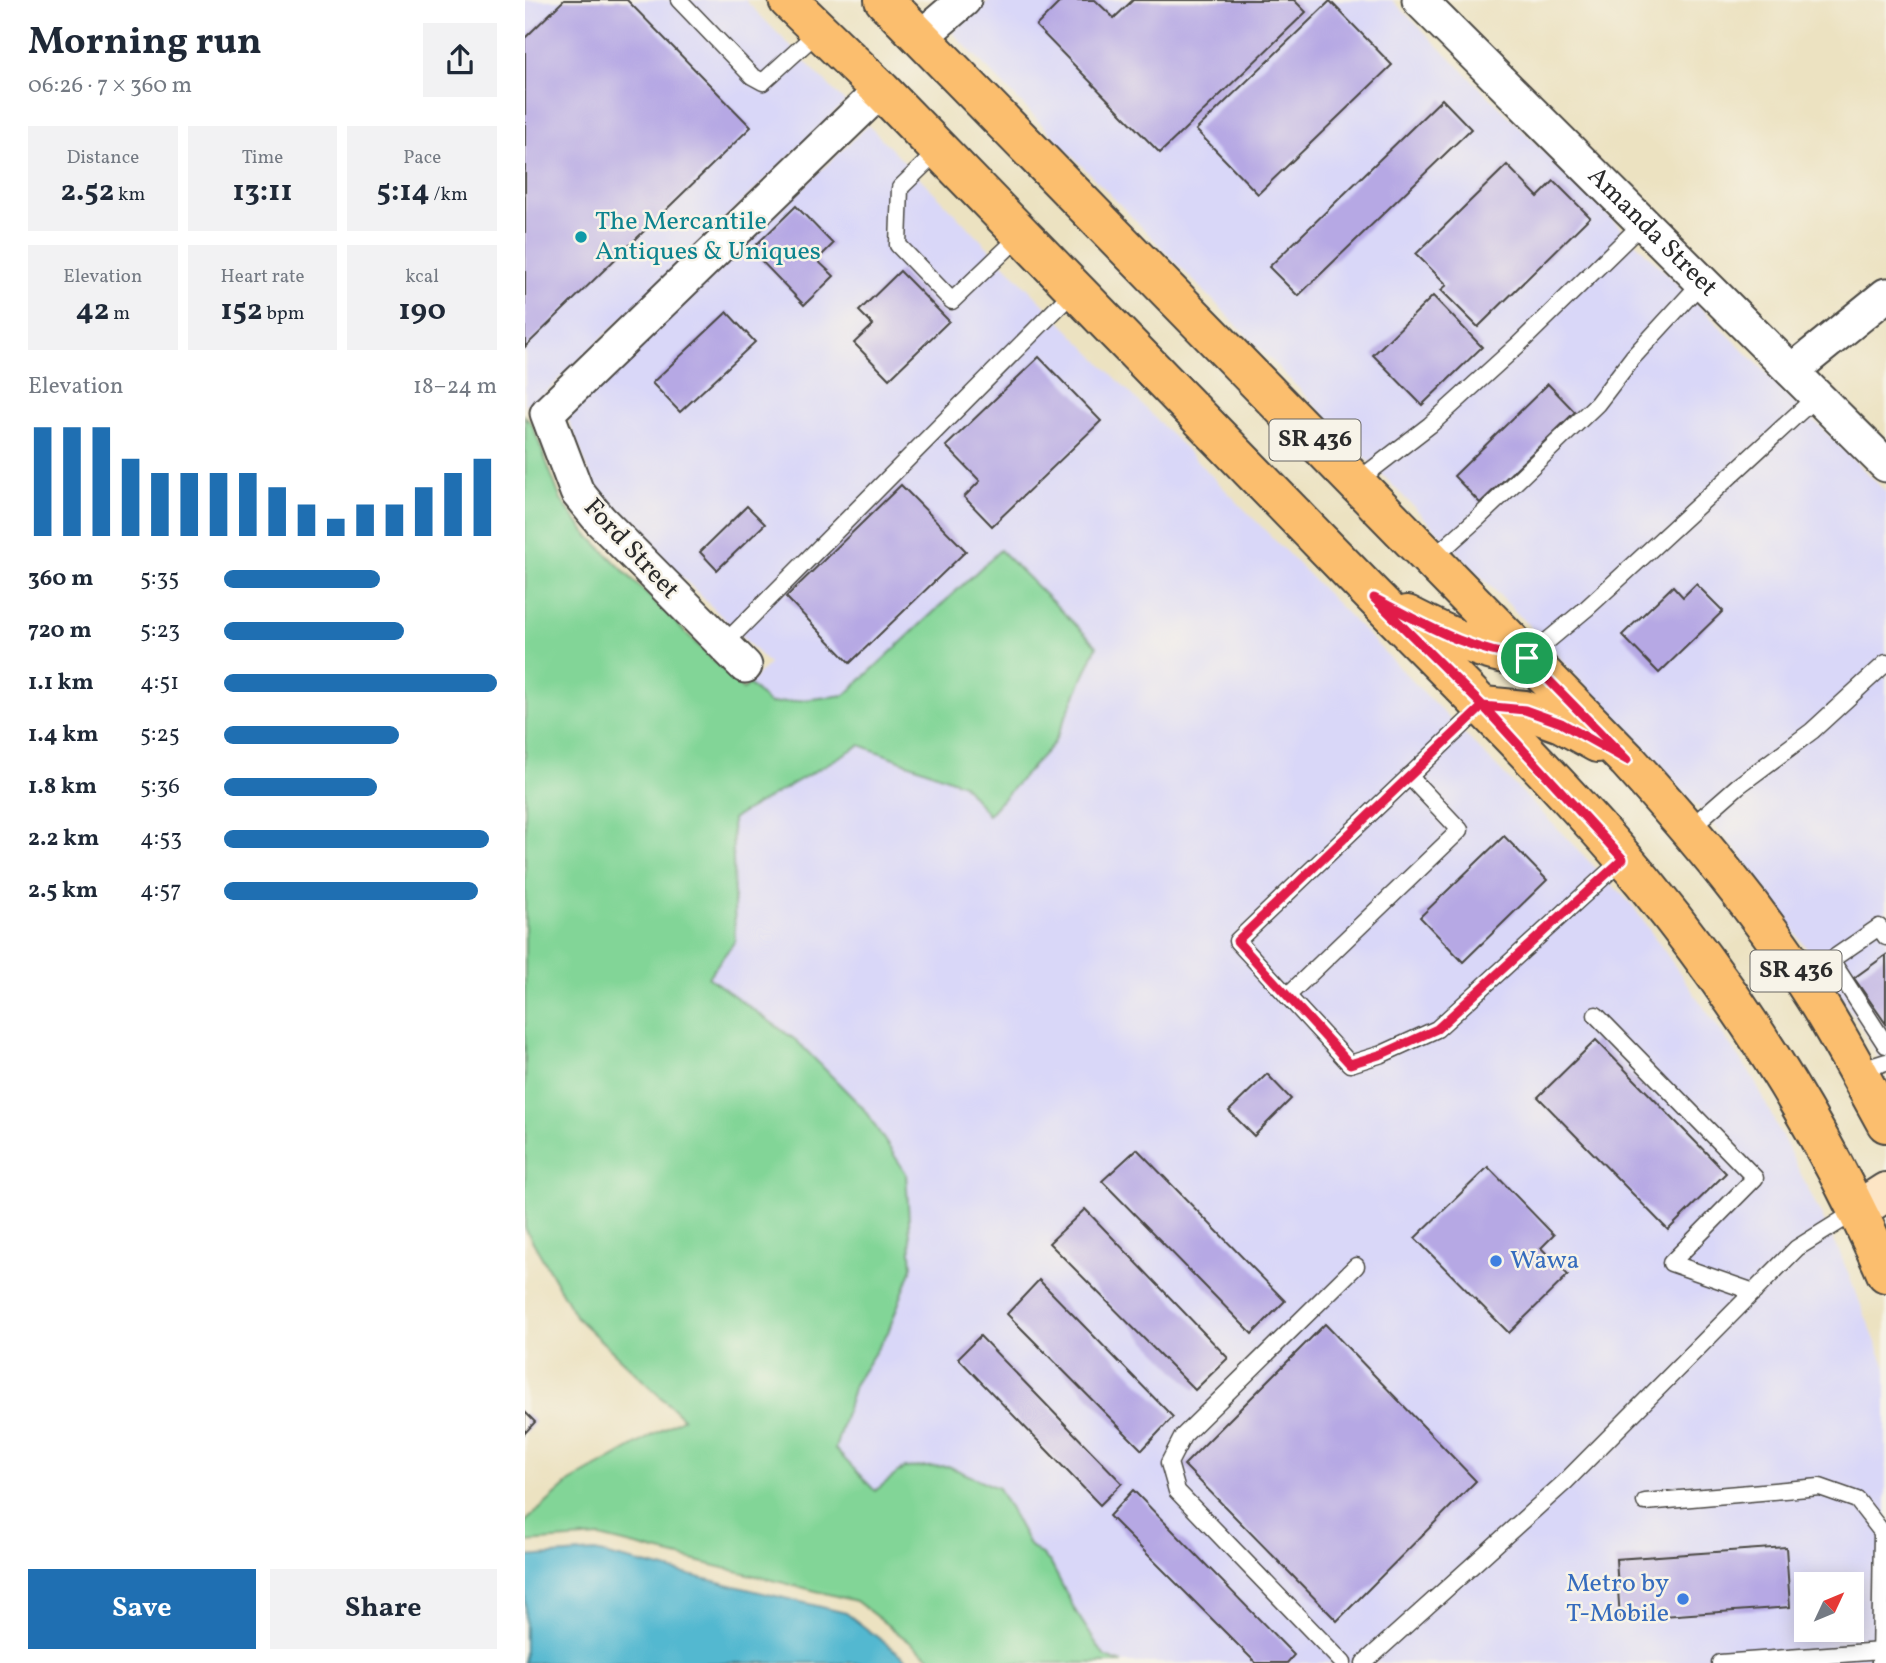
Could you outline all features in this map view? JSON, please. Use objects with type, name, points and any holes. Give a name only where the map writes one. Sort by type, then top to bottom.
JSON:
[{"type":"main road","name":"SR 436","points":[[788,0],[881,90],[1374,598],[1483,706],[1623,859],[1701,955],[1744,1014],[1812,1122],[1872,1201],[1886,1273]]},
{"type":"main road","name":"SR 436","points":[[884,0],[1627,760],[1689,829],[1762,921],[1816,969],[1817,1001],[1872,1067],[1886,1123]]},
{"type":"main road","points":[[1374,598],[1454,639],[1496,654],[1527,658]]},
{"type":"main road","points":[[1483,706],[1525,710],[1561,723],[1627,760]]},
{"type":"street","points":[[922,36],[964,0]]},
{"type":"street","name":"Amanda Street","points":[[1419,0],[1886,465]]},
{"type":"street","name":"Ford Street","points":[[734,656],[600,520],[577,492],[547,413],[881,90]]},
{"type":"street","points":[[1792,371],[1886,295]]},
{"type":"lane","points":[[679,0],[752,76],[763,82],[820,31]]},
{"type":"lane","points":[[939,150],[900,188],[898,245],[952,300],[1021,235]]},
{"type":"lane","points":[[1356,482],[1430,425],[1518,345],[1643,223]]},
{"type":"lane","points":[[1432,559],[1597,404],[1633,357],[1702,282]]},
{"type":"lane","points":[[734,656],[1076,290]]},
{"type":"lane","points":[[1527,658],[1587,608],[1817,396]]},
{"type":"lane","points":[[1689,829],[1738,786],[1812,731],[1886,663]]},
{"type":"lane","points":[[1483,706],[1237,941],[1287,996],[1350,1064],[1382,1054],[1437,1029],[1623,859]]},
{"type":"lane","points":[[1287,996],[1460,830],[1409,776]]},
{"type":"lane","points":[[1886,937],[1879,927],[1816,969],[1868,1008],[1886,1045]]},
{"type":"lane","points":[[1596,1015],[1755,1178],[1671,1263],[1754,1292]]},
{"type":"lane","points":[[1364,1663],[1565,1482],[1797,1248],[1872,1201]]},
{"type":"lane","points":[[1343,1663],[1177,1491],[1169,1463],[1183,1436],[1356,1266]]},
{"type":"lane","points":[[1645,1502],[1820,1487],[1857,1500],[1882,1532],[1880,1657],[1720,1663]]},
{"type":"shaded area","points":[[525,0],[745,0],[845,102],[539,399],[525,405]]},
{"type":"shaded area","points":[[989,0],[1392,0],[1886,492],[1886,1072],[1861,1026],[1741,855],[1651,752],[1645,749],[1545,642],[952,32]]},
{"type":"shaded area","points":[[868,125],[1632,905],[1752,1076],[1839,1251],[1886,1367],[1886,1663],[1123,1663],[1106,1657],[1076,1612],[1050,1562],[1030,1546],[998,1487],[948,1466],[904,1468],[875,1491],[835,1449],[854,1385],[888,1332],[863,1108],[797,1041],[708,977],[735,940],[732,819],[860,745],[963,784],[988,815],[999,550],[845,695],[769,704],[749,684],[769,664],[613,508],[593,482],[567,416]]},
{"type":"green space","points":[[525,416],[532,424],[561,500],[585,532],[743,690],[749,684],[769,704],[845,695],[1000,550],[1097,646],[1054,743],[988,815],[963,784],[860,745],[732,819],[735,941],[708,977],[797,1041],[863,1108],[906,1173],[912,1268],[888,1332],[854,1385],[835,1449],[875,1491],[904,1468],[948,1466],[998,1488],[1030,1546],[1050,1562],[1076,1612],[1105,1657],[1123,1663],[937,1663],[856,1601],[600,1537],[525,1542],[525,1522],[570,1482],[683,1418],[576,1317],[525,1228]]},
{"type":"water","points":[[595,1552],[846,1613],[911,1663],[525,1663],[525,1557]]},
{"type":"building","name":"The Mercantile Antiques & Uniques","points":[[564,0],[627,0],[751,127],[525,347],[525,38]]},
{"type":"building","points":[[1062,0],[1095,0],[1114,18],[1133,0],[1294,0],[1306,12],[1160,153],[1036,26]]},
{"type":"building","points":[[1330,1],[1392,65],[1258,194],[1196,130]]},
{"type":"building","points":[[1442,99],[1471,129],[1298,296],[1269,267]]},
{"type":"building","points":[[1507,165],[1538,197],[1554,181],[1590,217],[1478,327],[1441,290],[1447,285],[1416,254]]},
{"type":"building","points":[[796,206],[833,244],[817,260],[834,276],[804,305],[751,250]]},
{"type":"building","points":[[900,271],[949,321],[889,379],[854,343],[873,325],[859,311]]},
{"type":"building","points":[[1433,296],[1482,347],[1422,405],[1373,355]]},
{"type":"building","points":[[727,312],[755,342],[680,412],[652,383]]},
{"type":"building","points":[[1039,357],[1101,421],[992,526],[964,497],[980,481],[946,446]]},
{"type":"building","points":[[1548,384],[1575,412],[1480,503],[1454,476]]},
{"type":"building","points":[[901,485],[966,551],[850,663],[786,597]]},
{"type":"building","points":[[747,506],[765,524],[717,570],[700,552]]},
{"type":"building","points":[[1696,584],[1723,611],[1659,673],[1622,635],[1673,586],[1683,597]]},
{"type":"building","points":[[1504,836],[1547,880],[1463,962],[1420,917]]},
{"type":"building","points":[[1886,955],[1886,1024],[1854,978]]},
{"type":"building","name":"Wawa","points":[[1596,1040],[1726,1173],[1668,1230],[1538,1097]]},
{"type":"building","points":[[1267,1074],[1291,1099],[1254,1136],[1229,1111]]},
{"type":"building","points":[[1137,1149],[1285,1301],[1252,1334],[1102,1181]]},
{"type":"building","name":"Wawa","points":[[1488,1167],[1554,1235],[1541,1248],[1568,1275],[1509,1333],[1415,1238]]},
{"type":"building","points":[[1085,1209],[1228,1358],[1195,1390],[1049,1243]]},
{"type":"building","points":[[1039,1280],[1173,1417],[1142,1450],[1007,1314]]},
{"type":"building","points":[[1325,1324],[1476,1481],[1337,1621],[1184,1465]]},
{"type":"building","points":[[980,1336],[1122,1483],[1100,1505],[958,1358]]},
{"type":"building","points":[[525,1412],[535,1422],[525,1433]]},
{"type":"building","points":[[1133,1490],[1294,1655],[1287,1663],[1256,1663],[1109,1516]]},
{"type":"building","points":[[1786,1547],[1790,1607],[1620,1619],[1616,1559]]},
{"type":"place","name":"The Mercantile Antiques & Uniques","points":[[581,237]]},
{"type":"place","name":"Wawa","points":[[1496,1261]]},
{"type":"place","name":"Metro by T-Mobile","points":[[1683,1599]]},
{"type":"route","points":[[1527,658],[1496,654],[1454,639],[1374,598],[1483,706],[1237,941],[1350,1064],[1382,1054],[1437,1029],[1623,859],[1483,706],[1525,710],[1561,723],[1627,760],[1527,658]]}]
